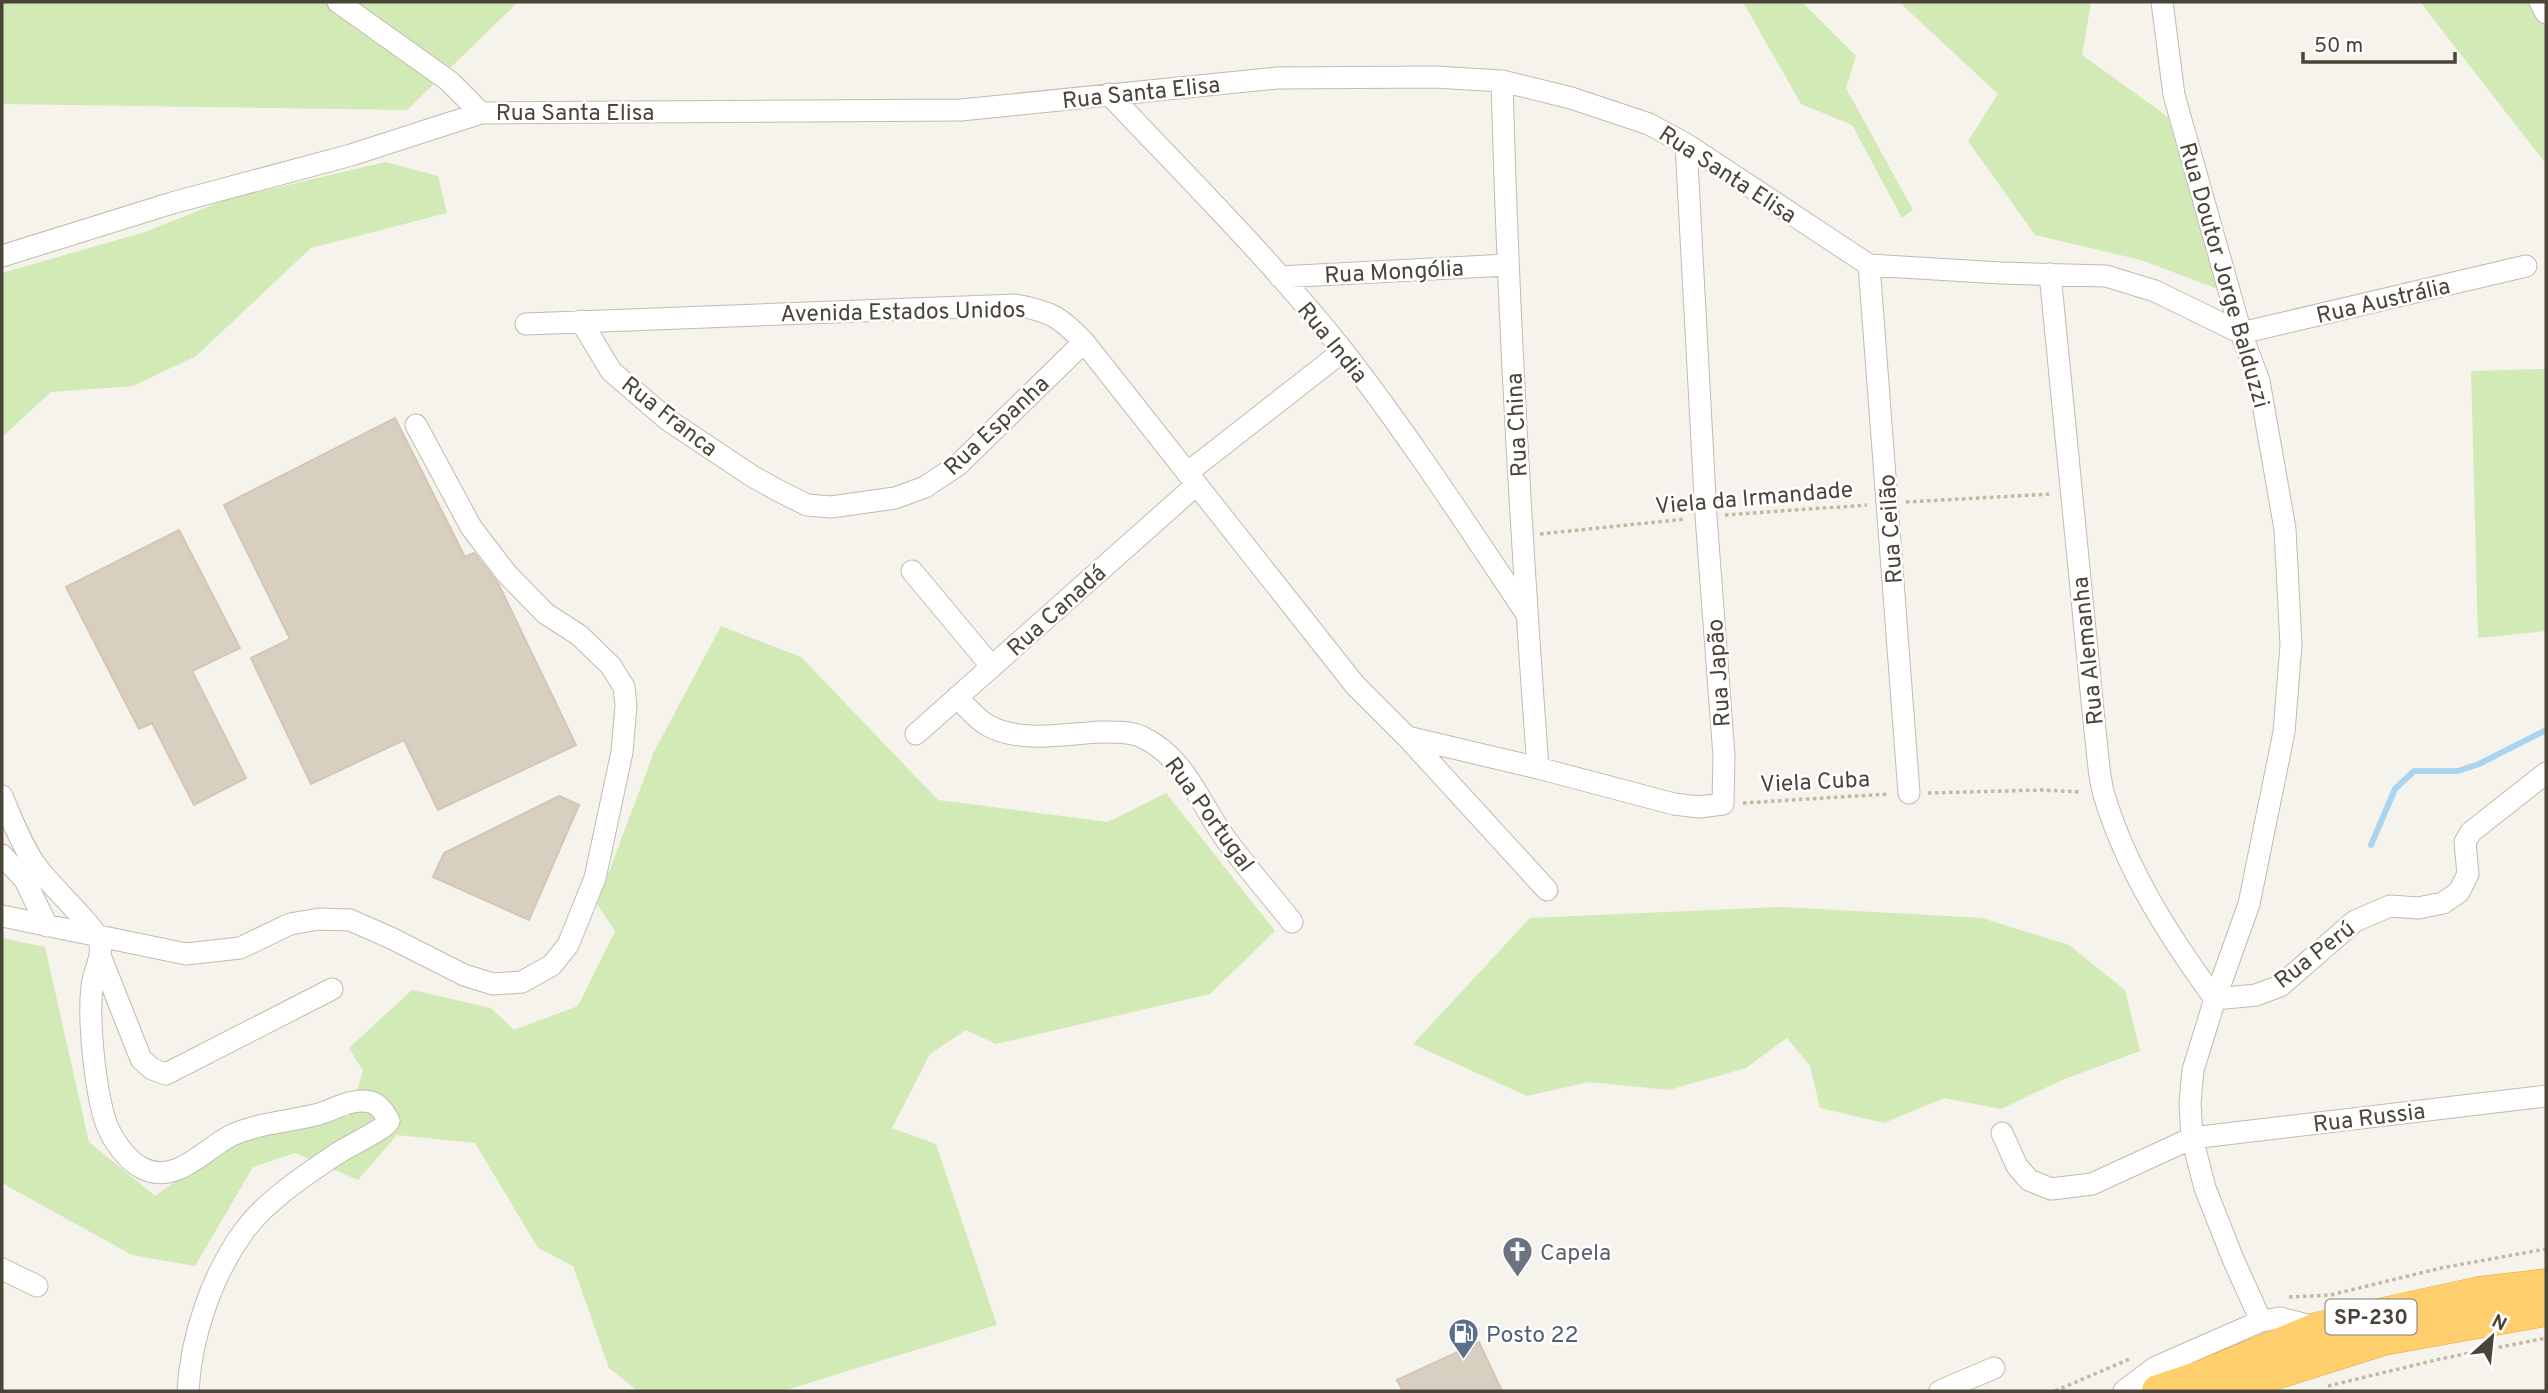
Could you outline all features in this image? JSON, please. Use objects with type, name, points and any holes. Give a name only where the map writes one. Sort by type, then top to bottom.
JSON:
[{"type":"highway","name":"SP-230","points":[[2158,1391],[2203,1376],[2319,1328],[2478,1293],[2546,1285]]},
{"type":"highway","name":"SP-230","points":[[2220,1391],[2384,1339],[2546,1310]]},
{"type":"street","points":[[338,2],[449,80],[481,113]]},
{"type":"street","name":"Rua Doutor Jorge Balduzzi","points":[[2162,2],[2174,94],[2241,333],[2259,381],[2285,529],[2291,645],[2284,732],[2249,904],[2193,1070],[2190,1103],[2192,1138],[2206,1188],[2233,1259],[2259,1314]]},
{"type":"street","points":[[2540,2],[2546,12]]},
{"type":"street","name":"Rua Santa Elisa","points":[[2,256],[172,203],[351,155],[481,113],[961,110],[1277,78],[1434,77],[1502,81],[1609,110],[1649,124],[1686,144],[1869,265]]},
{"type":"street","name":"Rua China","points":[[1502,81],[1507,265],[1538,768]]},
{"type":"street","name":"Rua India","points":[[1109,94],[1280,277],[1343,351],[1416,449],[1527,615]]},
{"type":"street","name":"Rua Japão","points":[[1686,144],[1706,516],[1724,756],[1723,804]]},
{"type":"street","name":"Rua Mongólia","points":[[1280,277],[1507,265]]},
{"type":"street","points":[[1869,265],[2106,276],[2155,291],[2241,333]]},
{"type":"street","name":"Rua Ceilão","points":[[1869,265],[1909,793]]},
{"type":"street","name":"Rua Austrália","points":[[2241,333],[2526,267]]},
{"type":"street","name":"Rua Alemanha","points":[[2050,274],[2095,731],[2104,793],[2125,850],[2150,902],[2215,999]]},
{"type":"street","name":"Avenida Estados Unidos","points":[[526,324],[1016,305],[1041,310],[1063,321],[1084,342],[1356,685],[1407,737]]},
{"type":"street","name":"Rua Franca","points":[[581,321],[611,371],[689,435],[779,491]]},
{"type":"street","name":"Rua Espanha","points":[[779,491],[807,505],[831,507],[895,498],[925,487],[958,465],[1084,342]]},
{"type":"street","name":"Rua Canadá","points":[[916,734],[992,667],[1191,479],[1343,351]]},
{"type":"street","points":[[2,916],[47,926],[100,948],[186,954],[240,948],[290,924],[319,919],[350,920],[391,937],[464,975],[493,984],[522,982],[552,965],[568,945],[598,866],[622,752],[626,706],[624,687],[611,666],[579,635],[547,614],[506,573],[471,527],[416,425]]},
{"type":"street","points":[[912,571],[992,667]]},
{"type":"street","name":"Rua Portugal","points":[[957,697],[986,725],[1005,733],[1026,735],[1111,732],[1138,735],[1157,745],[1191,780],[1205,809],[1226,839],[1292,922]]},
{"type":"street","points":[[1407,737],[1674,804],[1699,807],[1723,804]]},
{"type":"street","points":[[1407,737],[1547,890]]},
{"type":"street","name":"Rua Perú","points":[[2215,999],[2256,995],[2280,986],[2355,921],[2390,906],[2418,908],[2443,904],[2459,892],[2468,874],[2465,842],[2470,832],[2546,773]]},
{"type":"street","points":[[2,796],[36,866],[100,948],[141,1059],[152,1069],[166,1074],[332,989]]},
{"type":"street","points":[[2,855],[25,880],[47,926]]},
{"type":"street","points":[[100,948],[91,1012],[96,1069],[107,1124],[122,1150],[142,1168],[160,1172],[178,1170],[231,1136],[282,1120],[316,1115],[346,1104],[372,1102],[384,1111],[388,1121],[385,1127],[348,1146],[289,1186],[245,1229],[213,1287],[189,1372],[188,1391]]},
{"type":"street","name":"Rua Russia","points":[[2002,1133],[2017,1166],[2029,1180],[2051,1189],[2092,1184],[2192,1138],[2546,1096]]},
{"type":"street","points":[[2,1269],[37,1286]]},
{"type":"street","points":[[2124,1391],[2156,1367],[2259,1314],[2319,1328]]},
{"type":"street","points":[[1940,1391],[1994,1368]]},
{"type":"path","name":"Viela da Irmandade","points":[[1522,536],[1706,516],[2072,492]]},
{"type":"path","name":"Viela Cuba","points":[[1723,804],[1909,793],[2042,790],[2104,793]]},
{"type":"path","points":[[2259,1314],[2286,1297],[2330,1295],[2441,1268],[2546,1250]]},
{"type":"path","points":[[2319,1388],[2440,1359],[2546,1338]]},
{"type":"green space","points":[[2,2],[518,2],[407,110],[2,104]]},
{"type":"green space","points":[[1743,2],[1802,2],[1856,56],[1846,88],[1913,210],[1902,218],[1852,125],[1801,104]]},
{"type":"green space","points":[[1899,2],[2091,3],[2082,55],[2168,117],[2218,289],[2141,260],[2035,235],[1968,141],[1998,94]]},
{"type":"green space","points":[[2420,2],[2546,2],[2546,164]]},
{"type":"green space","points":[[385,162],[438,176],[447,213],[311,248],[196,356],[133,386],[51,392],[2,437],[2,273],[145,232],[225,200]]},
{"type":"green space","points":[[2546,369],[2546,631],[2478,638],[2471,371]]},
{"type":"green space","points":[[721,626],[801,657],[938,800],[1108,822],[1166,793],[1275,931],[1210,994],[996,1044],[966,1030],[930,1054],[892,1128],[936,1144],[997,1325],[783,1391],[638,1391],[609,1368],[573,1266],[538,1248],[475,1143],[397,1135],[358,1180],[295,1153],[253,1167],[195,1266],[132,1255],[2,1183],[2,938],[45,947],[89,1142],[155,1196],[236,1139],[349,1116],[363,1071],[349,1048],[412,990],[491,1008],[514,1030],[578,1006],[615,931],[597,904],[654,752]]},
{"type":"green space","points":[[1782,907],[1982,918],[2069,945],[2125,990],[2140,1051],[2062,1080],[2001,1109],[1944,1098],[1884,1123],[1820,1108],[1810,1066],[1787,1038],[1746,1068],[1669,1090],[1589,1082],[1527,1096],[1413,1044],[1530,918]]},
{"type":"building","points":[[395,418],[465,557],[474,553],[499,585],[576,745],[438,810],[404,740],[311,784],[251,658],[290,639],[224,505]]},
{"type":"building","points":[[179,530],[240,648],[192,671],[246,778],[194,805],[152,723],[139,729],[66,587]]},
{"type":"building","points":[[559,796],[579,805],[529,920],[433,877],[444,853]]},
{"type":"building","name":"Posto 22","points":[[1479,1342],[1502,1391],[1403,1391],[1397,1380]]},
{"type":"waterway","points":[[2371,845],[2395,789],[2414,771],[2458,771],[2479,764],[2546,730]]},
{"type":"place","name":"Capela","points":[[1517,1279]]},
{"type":"place","name":"Posto 22","points":[[1463,1361]]}]
